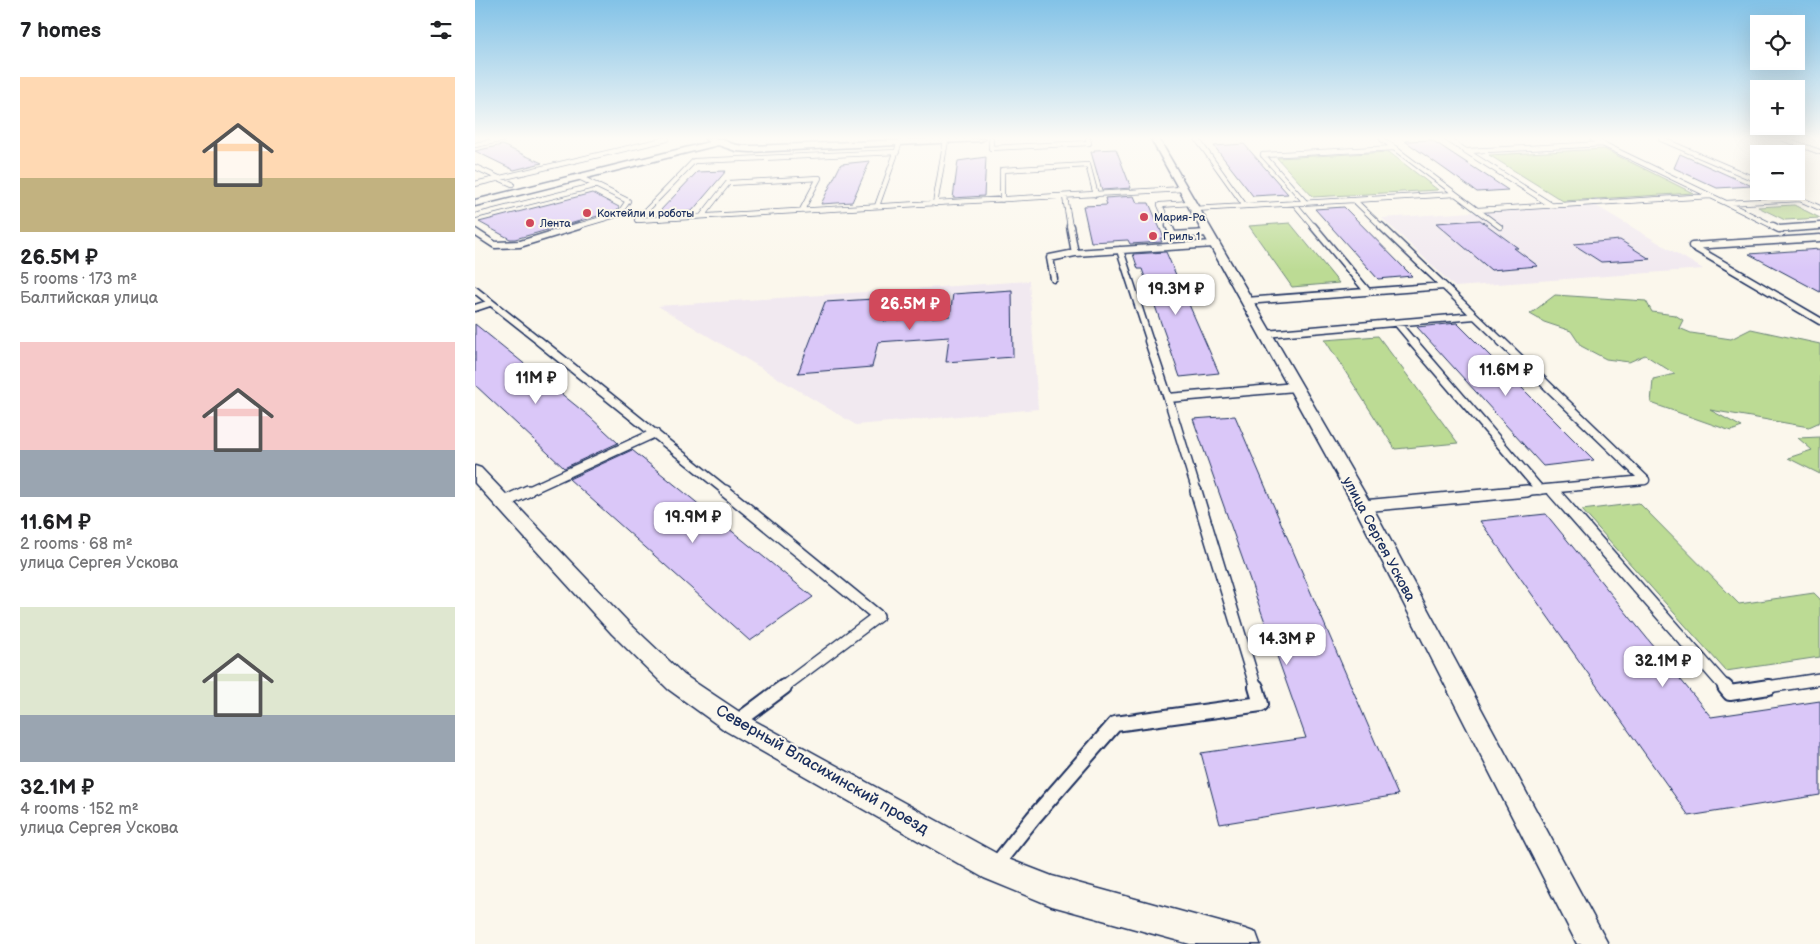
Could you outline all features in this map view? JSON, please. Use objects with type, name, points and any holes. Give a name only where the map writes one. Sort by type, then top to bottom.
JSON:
[{"type":"street","points":[[475,192],[516,183]]},
{"type":"street","points":[[475,203],[555,183]]},
{"type":"street","name":"улица Сергея Ускова","points":[[1180,183],[1363,506],[1593,944]]},
{"type":"street","name":"Северный Власихинский проезд","points":[[475,472],[627,635],[676,682],[735,724],[994,868],[1052,891],[1245,944]]},
{"type":"lane","points":[[475,232],[495,245],[520,244],[619,214],[628,201],[591,183]]},
{"type":"lane","points":[[673,183],[637,220],[1096,195],[1189,200],[1245,206],[1455,194]]},
{"type":"lane","points":[[702,216],[728,183]]},
{"type":"lane","points":[[802,210],[816,183]]},
{"type":"lane","points":[[877,206],[885,183]]},
{"type":"lane","points":[[935,204],[939,183]]},
{"type":"lane","points":[[1002,183],[1002,200]]},
{"type":"lane","points":[[1093,183],[1096,195]]},
{"type":"lane","points":[[1229,183],[1245,206]]},
{"type":"lane","points":[[1288,183],[1305,202]]},
{"type":"lane","points":[[1441,183],[1500,227]]},
{"type":"lane","points":[[1516,183],[1551,206]]},
{"type":"lane","points":[[1684,183],[1779,229],[1820,226]]},
{"type":"lane","points":[[475,216],[597,186]]},
{"type":"lane","points":[[1477,210],[1711,196]]},
{"type":"lane","points":[[1065,197],[1075,253]]},
{"type":"lane","points":[[1189,200],[1160,204],[1173,235],[1210,238]]},
{"type":"lane","points":[[1354,200],[1645,480],[1363,506]]},
{"type":"lane","points":[[1726,203],[1782,200]]},
{"type":"lane","points":[[1802,200],[1820,208]]},
{"type":"lane","points":[[1294,203],[1368,292]]},
{"type":"lane","points":[[1054,279],[1050,258],[1075,253],[1120,250],[1210,238]]},
{"type":"lane","points":[[1820,238],[1692,246],[1820,321]]},
{"type":"lane","points":[[994,868],[1033,818],[1115,724],[1261,704],[1168,398],[1120,250]]},
{"type":"lane","points":[[1246,301],[1444,286]]},
{"type":"lane","points":[[475,290],[655,433],[878,616],[735,724]]},
{"type":"lane","points":[[475,308],[491,303]]},
{"type":"lane","points":[[1265,334],[1475,316]]},
{"type":"lane","points":[[1397,323],[1730,693],[1820,679]]},
{"type":"lane","points":[[1168,398],[1295,387]]},
{"type":"lane","points":[[503,502],[655,433]]},
{"type":"shaded area","points":[[1593,204],[1703,269],[1455,287],[1382,218]]},
{"type":"shaded area","points":[[1029,281],[1038,409],[856,425],[658,306]]},
{"type":"green space","points":[[1300,183],[1429,183],[1438,190],[1313,197]]},
{"type":"green space","points":[[1534,183],[1673,183],[1693,193],[1563,201]]},
{"type":"green space","points":[[1794,205],[1820,218],[1785,220],[1758,207]]},
{"type":"green space","points":[[1290,223],[1339,283],[1292,287],[1249,226]]},
{"type":"green space","points":[[1555,295],[1646,301],[1652,312],[1675,315],[1683,320],[1679,328],[1691,333],[1731,339],[1751,329],[1820,344],[1820,422],[1809,427],[1710,410],[1742,427],[1731,431],[1651,403],[1653,379],[1675,374],[1645,355],[1629,362],[1606,359],[1581,346],[1571,331],[1544,322],[1530,314]]},
{"type":"green space","points":[[1378,336],[1458,443],[1395,449],[1325,340]]},
{"type":"green space","points":[[1820,437],[1820,474],[1788,458],[1812,450],[1798,438]]},
{"type":"green space","points":[[1639,503],[1739,604],[1814,593],[1820,599],[1820,657],[1726,671],[1582,510]]},
{"type":"building","points":[[686,183],[716,183],[692,211],[658,213]]},
{"type":"building","points":[[831,183],[860,183],[852,202],[821,204]]},
{"type":"building","points":[[955,183],[985,183],[984,196],[953,198]]},
{"type":"building","points":[[1100,183],[1129,183],[1131,188],[1102,190]]},
{"type":"building","points":[[1243,183],[1278,183],[1288,194],[1253,196]]},
{"type":"building","points":[[1464,183],[1497,183],[1508,190],[1477,192]]},
{"type":"building","points":[[1706,183],[1745,183],[1750,186],[1717,188]]},
{"type":"building","points":[[592,193],[619,207],[616,211],[515,239],[510,239],[479,222]]},
{"type":"building","points":[[1134,196],[1137,203],[1149,203],[1164,238],[1160,238],[1162,242],[1130,244],[1128,240],[1091,242],[1083,206],[1107,205],[1105,198]]},
{"type":"building","points":[[1344,207],[1412,276],[1378,279],[1315,209]]},
{"type":"building","points":[[1480,220],[1518,248],[1514,248],[1538,266],[1491,270],[1436,223]]},
{"type":"building","points":[[1620,240],[1650,259],[1601,262],[1573,244]]},
{"type":"building","points":[[1820,249],[1820,292],[1749,254]]},
{"type":"building","points":[[1166,252],[1219,373],[1180,377],[1142,269],[1138,269],[1133,254]]},
{"type":"building","points":[[1012,290],[1013,357],[946,362],[949,337],[878,342],[872,367],[798,373],[825,302],[890,298],[884,321],[950,316],[953,294]]},
{"type":"building","points":[[1457,323],[1594,460],[1543,466],[1417,327]]},
{"type":"building","points":[[475,324],[590,417],[618,443],[564,468],[475,385]]},
{"type":"building","points":[[1235,416],[1398,795],[1220,824],[1201,753],[1306,738],[1193,419]]},
{"type":"building","points":[[632,450],[813,597],[750,641],[569,479]]},
{"type":"building","points":[[1546,514],[1711,717],[1820,701],[1820,795],[1689,816],[1480,521]]},
{"type":"place","name":"Коктейли и роботы","points":[[587,213]]},
{"type":"place","name":"Мария-Ра","points":[[1144,217]]},
{"type":"place","name":"Лента","points":[[530,223]]},
{"type":"place","name":"Гриль 1","points":[[1153,236]]}]
